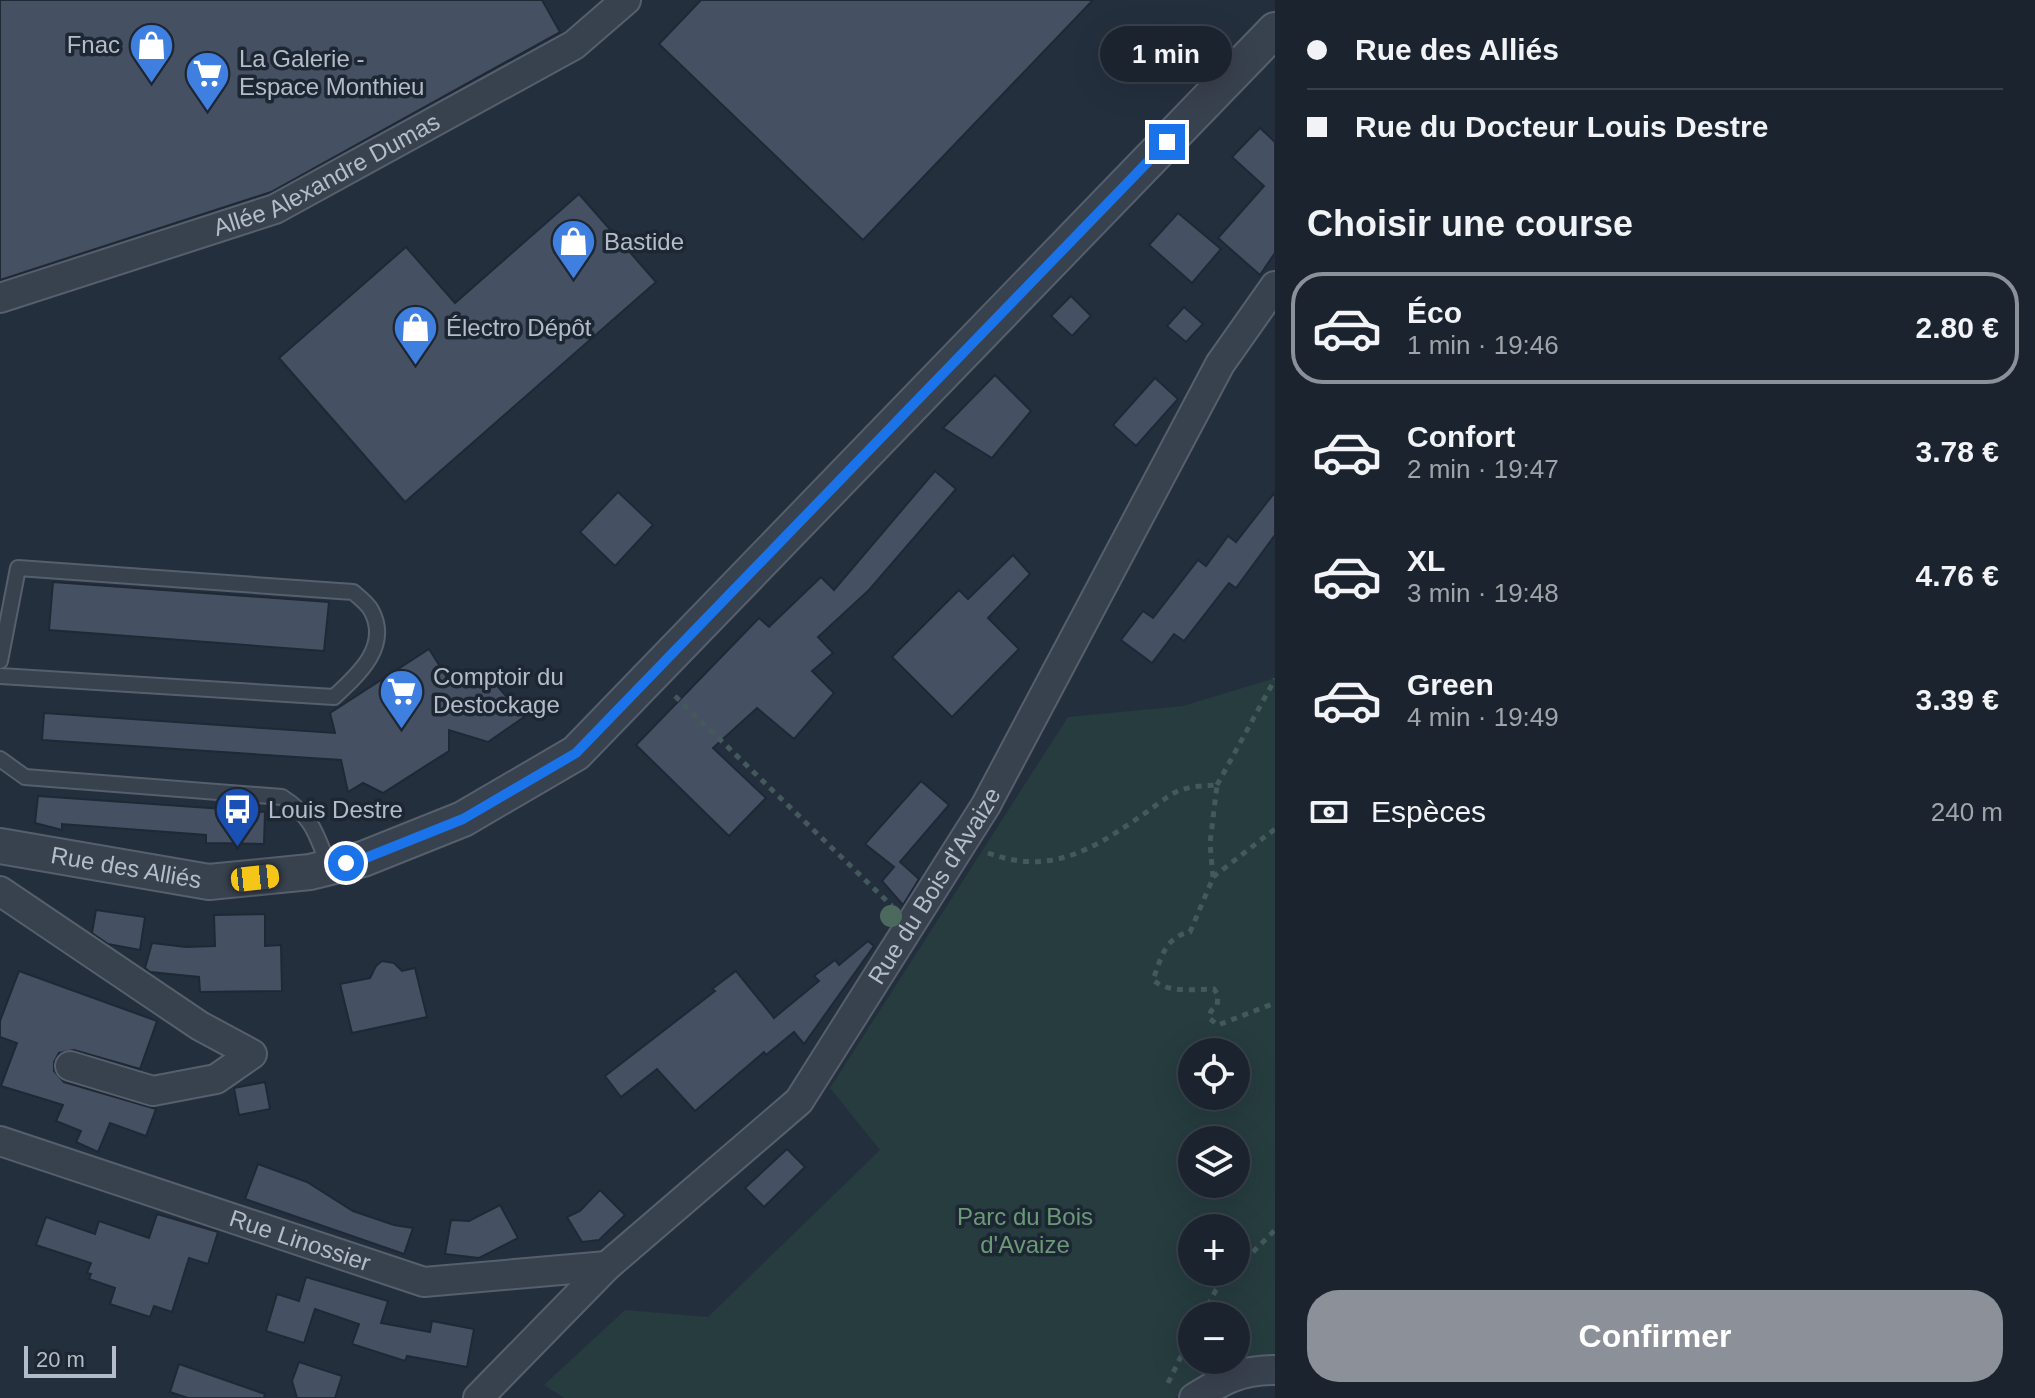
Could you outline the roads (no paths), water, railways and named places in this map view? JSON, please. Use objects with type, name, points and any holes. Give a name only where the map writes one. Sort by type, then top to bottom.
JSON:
[{"type":"street","name":"Allée Alexandre Dumas","points":[[0,298],[275,209],[574,45],[626,0]]},
{"type":"street","name":"Rue des Alliés","points":[[0,846],[209,882],[310,872],[363,859],[463,819],[576,753],[1275,30]]},
{"type":"street","name":"Rue du Bois d'Avaize","points":[[478,1398],[607,1266],[799,1101],[986,805],[1220,364],[1275,286]]},
{"type":"street","points":[[0,891],[200,1026],[252,1054],[216,1079],[153,1091],[70,1066]]},
{"type":"street","name":"Rue Linossier","points":[[0,1141],[424,1282],[607,1266]]},
{"type":"street","points":[[1194,1398],[1228,1377],[1253,1370],[1275,1370]]},
{"type":"lane","points":[[0,661],[18,568],[353,592],[370,609],[378,630],[373,653],[357,676],[334,697],[0,676]]},
{"type":"lane","points":[[0,759],[25,777],[282,797],[298,807],[313,825],[329,867]]},
{"type":"place","name":"Fnac","points":[[151,84]]},
{"type":"place","name":"La Galerie - Espace Monthieu","points":[[208,112]]},
{"type":"place","name":"Bastide","points":[[573,281]]},
{"type":"place","name":"Électro Dépôt","points":[[415,367]]},
{"type":"place","name":"Comptoir du Destockage","points":[[402,730]]},
{"type":"place","name":"Louis Destre","points":[[237,849]]},
{"type":"park label","name":"Parc du Bois d'Avaize","points":[[1025,1231]]}]
